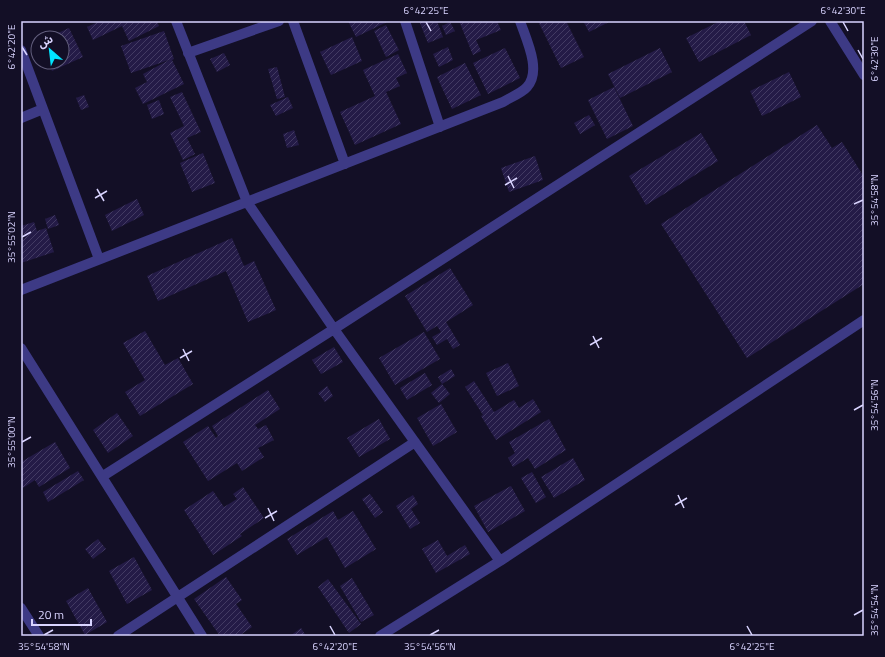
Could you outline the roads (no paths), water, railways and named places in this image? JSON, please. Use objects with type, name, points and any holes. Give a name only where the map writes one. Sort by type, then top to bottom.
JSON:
[{"type":"street","points":[[176,21],[247,202],[334,329],[500,561]]},
{"type":"street","points":[[188,53],[279,21]]},
{"type":"street","points":[[293,21],[345,164]]},
{"type":"street","points":[[404,21],[440,126]]},
{"type":"street","points":[[21,290],[503,102],[527,87],[534,74],[532,54],[520,21]]},
{"type":"street","points":[[103,476],[812,21]]},
{"type":"street","points":[[830,21],[864,75]]},
{"type":"street","points":[[21,50],[99,259]]},
{"type":"street","points":[[21,118],[43,110]]},
{"type":"street","points":[[380,636],[500,561],[864,320]]},
{"type":"street","points":[[21,348],[103,476],[202,636]]},
{"type":"street","points":[[118,636],[415,442]]},
{"type":"street","points":[[21,608],[39,636]]}]
